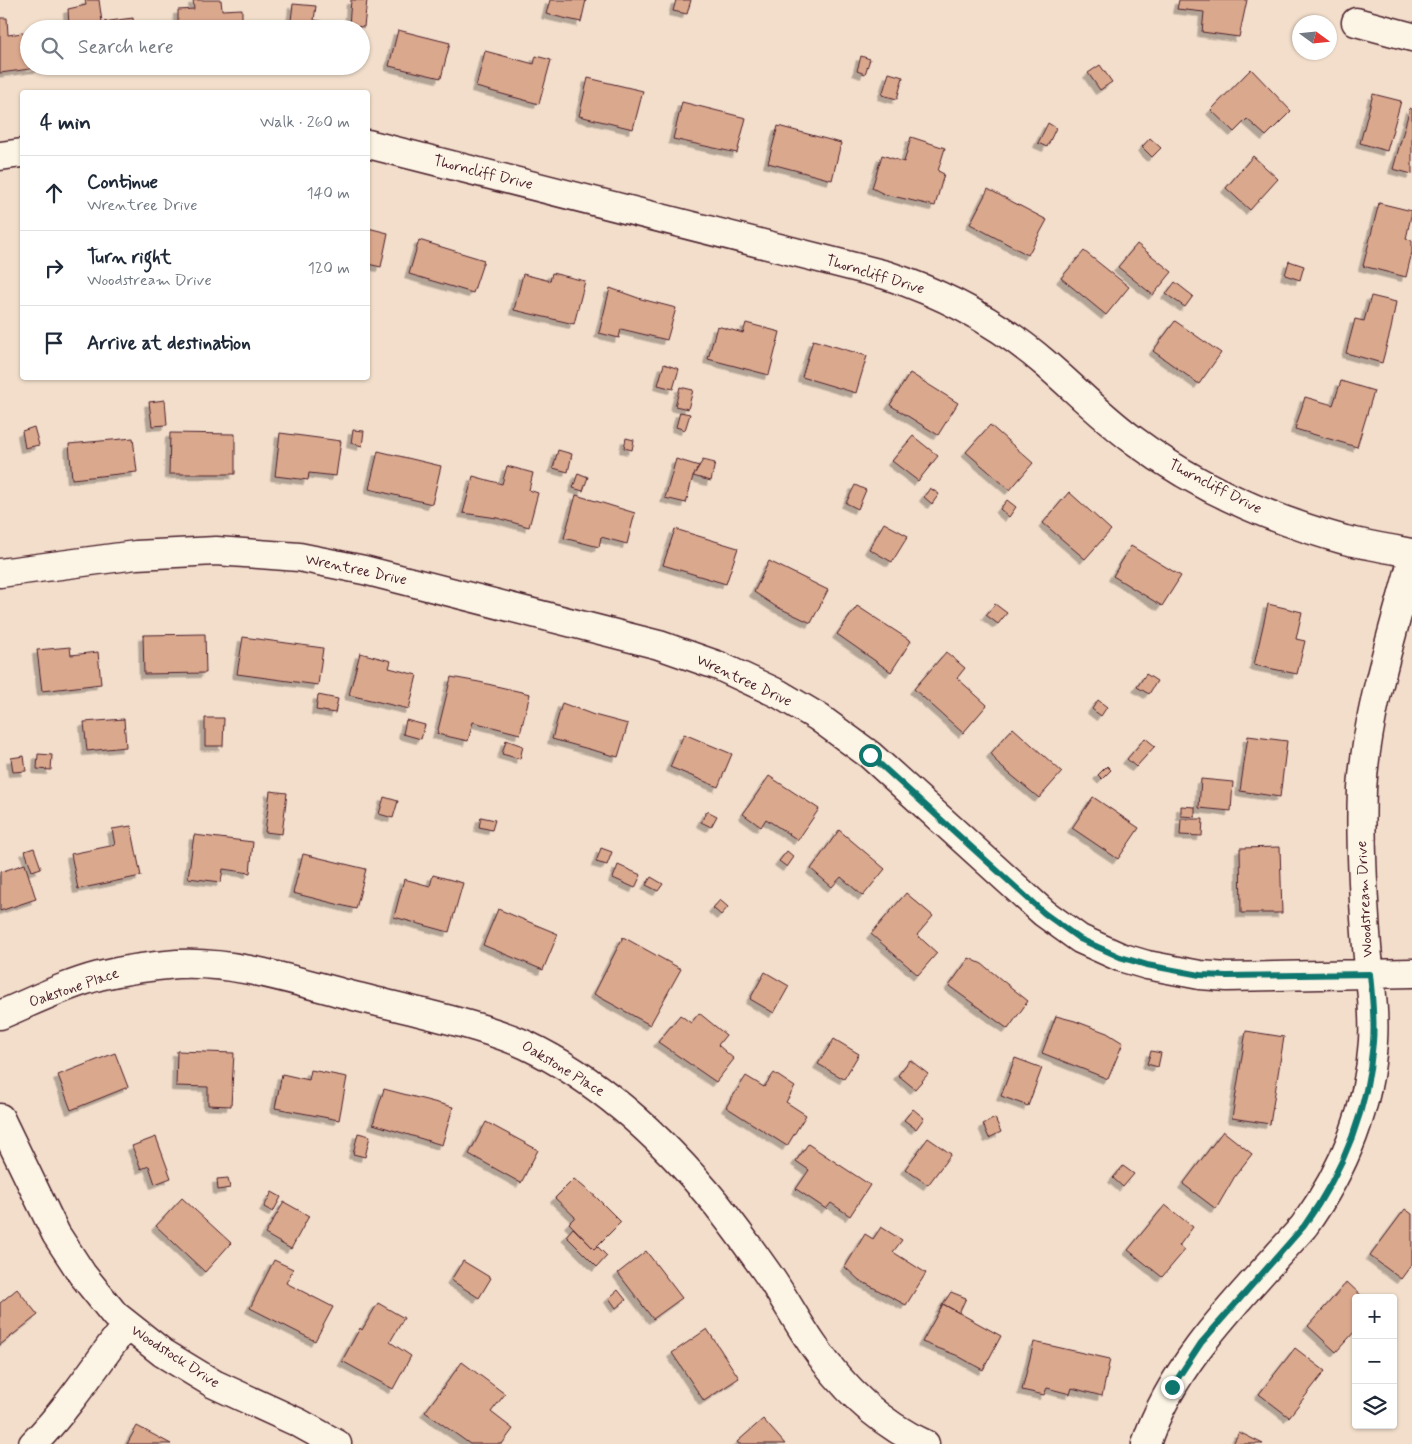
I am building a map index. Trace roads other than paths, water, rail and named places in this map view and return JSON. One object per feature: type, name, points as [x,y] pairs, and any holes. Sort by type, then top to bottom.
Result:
[{"type":"street","points":[[1356,22],[1412,37]]},
{"type":"street","name":"Thorncliff Drive","points":[[370,145],[886,275],[910,283],[948,300],[999,328],[1046,364],[1131,438],[1174,467],[1222,494],[1283,520],[1346,540],[1412,553]]},
{"type":"street","points":[[0,156],[20,153]]},
{"type":"street","name":"Wrentree Drive","points":[[0,573],[136,555],[216,551],[299,558],[364,570],[659,646],[719,666],[779,694],[818,717],[870,755],[1044,913],[1080,939],[1120,957],[1147,965],[1200,975],[1412,973]]},
{"type":"street","name":"Woodstream Drive","points":[[1146,1444],[1172,1387],[1201,1343],[1304,1226],[1343,1162],[1354,1136],[1365,1096],[1373,1043],[1373,1016],[1361,860],[1362,788],[1366,752],[1379,682],[1412,561]]},
{"type":"street","name":"Oakstone Place","points":[[0,1015],[68,987],[98,977],[124,971],[178,964],[205,965],[267,974],[478,1027],[526,1045],[580,1076],[615,1102],[666,1148],[724,1214],[768,1274],[813,1346],[844,1386],[882,1420],[905,1435],[925,1444]]},
{"type":"street","name":"Woodstock Drive","points":[[0,1118],[56,1234],[82,1274],[115,1316],[163,1353],[214,1384],[299,1423],[337,1444]]},
{"type":"street","points":[[33,1444],[85,1381],[126,1325]]}]
